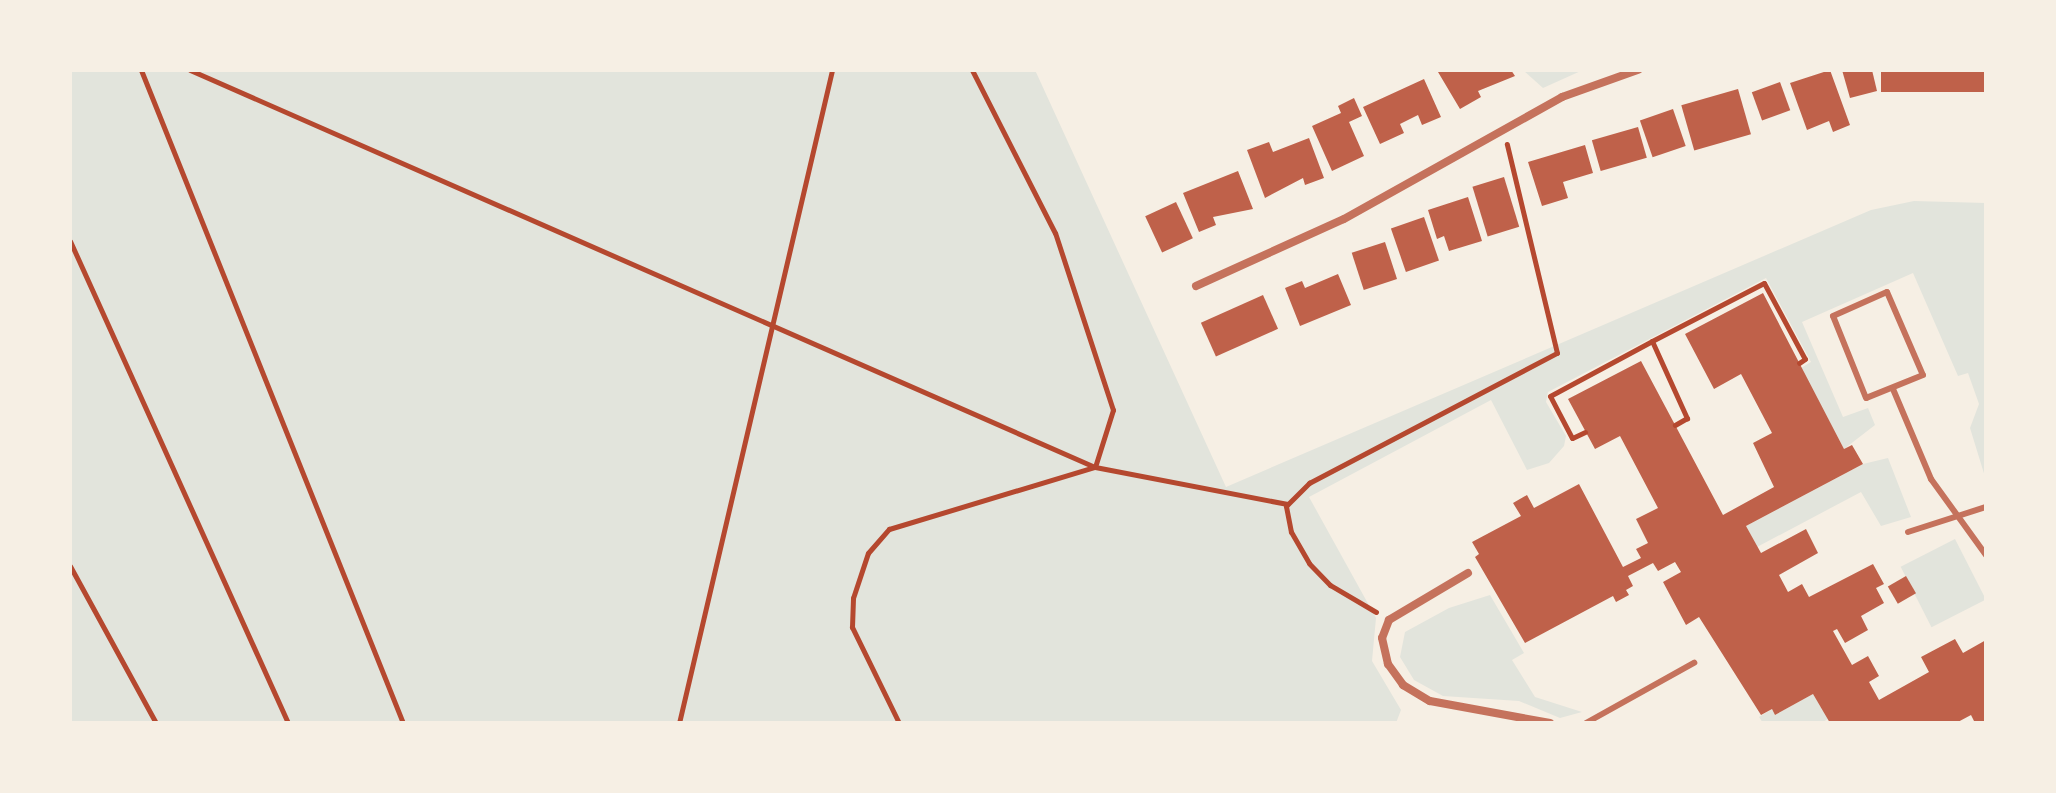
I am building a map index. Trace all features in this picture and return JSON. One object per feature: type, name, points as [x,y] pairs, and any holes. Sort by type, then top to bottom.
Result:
[{"type":"street","points":[[1196,286],[1344,219],[1503,127],[1562,97],[1638,70]]},
{"type":"street","points":[[1468,573],[1389,620],[1382,638],[1388,664],[1417,696],[1550,723]]},
{"type":"lane","points":[[1887,292],[1923,375],[1893,389],[1866,398],[1833,316],[1887,292]]},
{"type":"lane","points":[[1893,389],[1931,479],[1986,555]]},
{"type":"lane","points":[[1908,532],[1986,507]]},
{"type":"lane","points":[[1586,723],[1694,663]]},
{"type":"path","points":[[141,70],[403,723]]},
{"type":"path","points":[[190,70],[1095,467],[1287,504]]},
{"type":"path","points":[[679,723],[832,70]]},
{"type":"path","points":[[972,70],[1055,233],[1113,410],[1095,467]]},
{"type":"path","points":[[1287,504],[1309,483],[1557,353],[1503,127]]},
{"type":"path","points":[[70,241],[288,723]]},
{"type":"path","points":[[1585,432],[1572,438],[1550,396],[1764,283],[1805,359],[1799,363]]},
{"type":"path","points":[[1652,341],[1687,418],[1675,425]]},
{"type":"path","points":[[899,723],[852,627],[857,578],[877,541],[889,529],[1095,467]]},
{"type":"path","points":[[1287,504],[1291,532],[1309,563],[1330,585],[1389,620]]},
{"type":"path","points":[[70,566],[156,723]]},
{"type":"shaded area","points":[[70,70],[1035,70],[1226,487],[1871,210],[1914,201],[1986,203],[1986,480],[1970,428],[1979,404],[1968,373],[1958,376],[1913,273],[1802,322],[1843,417],[1868,408],[1875,425],[1844,449],[1801,368],[1811,362],[1766,278],[1548,392],[1546,402],[1566,436],[1564,446],[1549,463],[1527,470],[1491,400],[1309,497],[1376,618],[1372,661],[1401,710],[1396,723],[70,723]]},
{"type":"shaded area","points":[[1523,70],[1583,70],[1543,88]]},
{"type":"shaded area","points":[[1888,458],[1911,517],[1881,526],[1861,492],[1757,547],[1746,526],[1863,464]]},
{"type":"shaded area","points":[[1955,539],[1986,600],[1932,627],[1901,567]]},
{"type":"shaded area","points":[[1490,595],[1524,653],[1512,660],[1535,697],[1582,712],[1560,718],[1519,701],[1443,696],[1414,680],[1400,657],[1405,632],[1449,608]]},
{"type":"shaded area","points":[[1813,694],[1828,719],[1821,723],[1763,723],[1759,717],[1772,709],[1775,715]]},
{"type":"building","points":[[1511,70],[1515,76],[1478,91],[1481,97],[1460,109],[1438,72]]},
{"type":"building","points":[[1830,70],[1850,125],[1833,132],[1829,121],[1807,130],[1790,83]]},
{"type":"building","points":[[1842,70],[1872,70],[1877,91],[1850,98]]},
{"type":"building","points":[[1881,70],[1986,70],[1986,92],[1881,92]]},
{"type":"building","points":[[1424,79],[1441,117],[1422,125],[1418,115],[1400,124],[1404,133],[1380,144],[1363,107]]},
{"type":"building","points":[[1780,82],[1790,110],[1762,120],[1752,92]]},
{"type":"building","points":[[1738,89],[1751,134],[1694,150],[1681,105]]},
{"type":"building","points":[[1354,98],[1362,116],[1349,122],[1364,156],[1332,171],[1312,126],[1341,113],[1338,106]]},
{"type":"building","points":[[1673,109],[1686,146],[1653,157],[1640,120]]},
{"type":"building","points":[[1638,127],[1647,158],[1601,171],[1592,140]]},
{"type":"building","points":[[1309,138],[1324,178],[1305,185],[1303,178],[1265,198],[1247,150],[1269,142],[1273,152]]},
{"type":"building","points":[[1585,145],[1593,173],[1563,182],[1568,198],[1542,206],[1528,162]]},
{"type":"building","points":[[1238,171],[1253,209],[1213,217],[1216,225],[1199,232],[1183,193]]},
{"type":"building","points":[[1504,177],[1519,227],[1488,236],[1472,187]]},
{"type":"building","points":[[1468,197],[1482,241],[1449,251],[1444,236],[1437,239],[1428,210]]},
{"type":"building","points":[[1176,202],[1193,238],[1162,253],[1145,216]]},
{"type":"building","points":[[1424,217],[1439,260],[1406,272],[1391,228]]},
{"type":"building","points":[[1385,242],[1397,279],[1364,290],[1352,253]]},
{"type":"building","points":[[1338,274],[1351,305],[1300,326],[1285,288],[1302,281],[1305,288]]},
{"type":"building","points":[[1763,293],[1844,449],[1852,445],[1863,464],[1746,526],[1761,553],[1806,529],[1818,553],[1779,575],[1788,592],[1802,584],[1809,597],[1873,564],[1884,584],[1876,588],[1884,603],[1861,616],[1868,630],[1845,643],[1837,629],[1833,631],[1852,665],[1868,656],[1879,676],[1869,682],[1879,700],[1929,672],[1921,657],[1955,639],[1963,653],[1986,640],[1986,723],[1975,723],[1971,715],[1956,723],[1830,723],[1813,694],[1775,715],[1772,709],[1761,715],[1699,617],[1686,625],[1663,582],[1681,572],[1675,562],[1658,571],[1653,563],[1628,576],[1633,586],[1626,590],[1629,595],[1616,602],[1613,596],[1525,643],[1475,557],[1479,554],[1472,542],[1521,516],[1513,503],[1527,495],[1534,508],[1579,484],[1623,567],[1641,558],[1636,549],[1648,543],[1636,519],[1658,508],[1620,436],[1595,449],[1568,399],[1641,361],[1723,515],[1774,487],[1753,443],[1772,433],[1741,374],[1714,389],[1685,334]]},
{"type":"building","points":[[1263,295],[1278,329],[1216,356],[1201,323]]},
{"type":"building","points":[[1906,576],[1916,593],[1898,604],[1888,586]]}]
